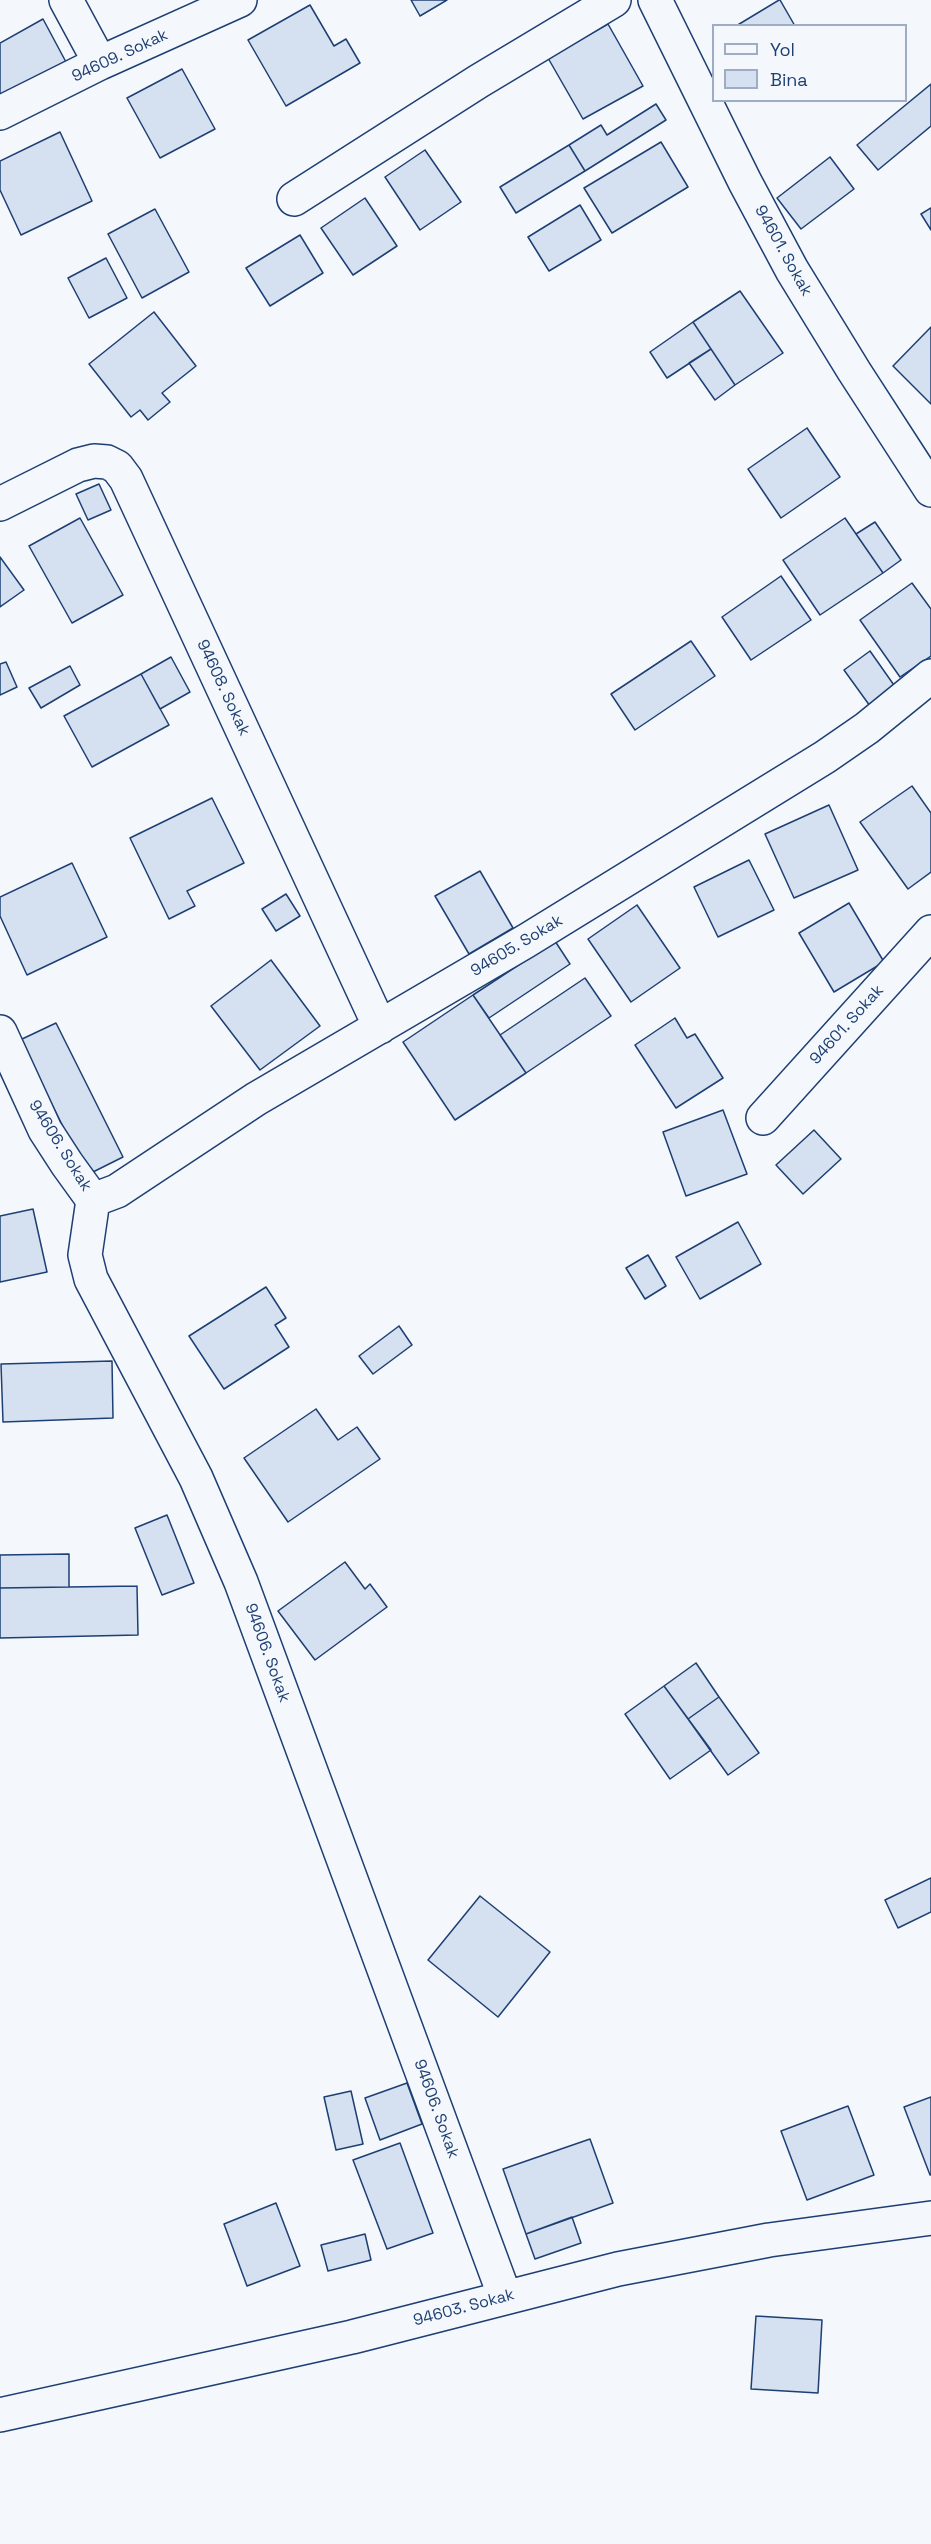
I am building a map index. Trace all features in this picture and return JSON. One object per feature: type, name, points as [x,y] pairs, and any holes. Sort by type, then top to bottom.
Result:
[{"type":"street","points":[[66,0],[100,63]]},
{"type":"street","name":"94609. Sokak","points":[[0,113],[100,63],[240,0]]},
{"type":"street","points":[[294,199],[470,87],[614,0]]},
{"type":"street","name":"94601. Sokak","points":[[655,0],[745,182],[792,270],[931,490]]},
{"type":"street","name":"94608. Sokak","points":[[0,504],[78,465],[94,461],[107,462],[117,467],[126,479],[380,1027]]},
{"type":"street","name":"94605. Sokak","points":[[93,1200],[117,1191],[219,1122],[526,941],[825,757],[867,728],[931,676]]},
{"type":"street","name":"94601. Sokak","points":[[762,1118],[931,932]]},
{"type":"street","name":"94606. Sokak","points":[[0,1032],[45,1130],[93,1200],[85,1255],[91,1279],[196,1478],[241,1582],[505,2297]]},
{"type":"street","name":"94603. Sokak","points":[[0,2415],[352,2337],[618,2269],[769,2240],[931,2218]]},
{"type":"building","points":[[411,0],[447,0],[420,16]]},
{"type":"building","points":[[779,0],[794,24],[739,24]]},
{"type":"building","points":[[310,5],[334,46],[346,39],[360,63],[286,106],[248,40]]},
{"type":"building","points":[[43,19],[66,62],[0,97],[0,43]]},
{"type":"building","points":[[608,24],[643,86],[583,119],[548,58]]},
{"type":"building","points":[[182,69],[215,129],[160,158],[127,98]]},
{"type":"building","points":[[931,84],[931,126],[878,170],[857,145]]},
{"type":"building","points":[[656,104],[666,120],[585,171],[569,145],[601,125],[607,135]]},
{"type":"building","points":[[60,132],[92,201],[21,235],[0,190],[0,161]]},
{"type":"building","points":[[661,142],[688,187],[612,233],[584,188]]},
{"type":"building","points":[[569,145],[585,171],[516,213],[500,187]]},
{"type":"building","points":[[425,150],[461,202],[420,230],[385,177]]},
{"type":"building","points":[[830,157],[854,189],[801,229],[777,198]]},
{"type":"building","points":[[365,198],[397,246],[353,275],[321,228]]},
{"type":"building","points":[[580,205],[601,240],[549,271],[528,237]]},
{"type":"building","points":[[931,208],[931,230],[921,214]]},
{"type":"building","points":[[155,209],[189,272],[142,298],[108,234]]},
{"type":"building","points":[[300,235],[323,273],[270,306],[246,268]]},
{"type":"building","points":[[106,258],[127,298],[89,318],[68,278]]},
{"type":"building","points":[[740,291],[783,353],[735,385],[693,322]]},
{"type":"building","points":[[154,312],[196,366],[162,393],[170,402],[148,420],[140,410],[131,417],[89,364]]},
{"type":"building","points":[[693,322],[711,349],[667,378],[650,352]]},
{"type":"building","points":[[931,327],[931,404],[893,366]]},
{"type":"building","points":[[711,349],[735,385],[715,400],[689,363]]},
{"type":"building","points":[[807,428],[840,477],[781,518],[748,469]]},
{"type":"building","points":[[99,484],[111,510],[88,520],[76,494]]},
{"type":"building","points":[[80,518],[123,595],[72,623],[29,546]]},
{"type":"building","points":[[845,518],[883,573],[820,615],[783,560]]},
{"type":"building","points":[[875,522],[901,560],[883,573],[856,534]]},
{"type":"building","points":[[0,557],[24,590],[0,607]]},
{"type":"building","points":[[781,576],[811,620],[751,660],[722,617]]},
{"type":"building","points":[[912,583],[931,609],[931,656],[900,677],[860,620]]},
{"type":"building","points":[[691,641],[715,676],[635,730],[611,694]]},
{"type":"building","points":[[870,651],[896,688],[870,706],[844,670]]},
{"type":"building","points":[[171,657],[190,692],[160,709],[141,674]]},
{"type":"building","points":[[6,662],[17,687],[0,695],[0,664]]},
{"type":"building","points":[[70,666],[80,685],[41,708],[29,688]]},
{"type":"building","points":[[141,674],[169,725],[92,767],[64,716]]},
{"type":"building","points":[[912,786],[931,813],[931,872],[908,889],[860,822]]},
{"type":"building","points":[[212,798],[244,863],[187,891],[195,906],[169,919],[130,838]]},
{"type":"building","points":[[829,805],[858,870],[794,898],[765,834]]},
{"type":"building","points":[[749,860],[774,910],[718,937],[694,887]]},
{"type":"building","points":[[72,863],[107,937],[27,975],[0,916],[0,897]]},
{"type":"building","points":[[480,871],[513,928],[469,954],[435,896]]},
{"type":"building","points":[[286,894],[300,916],[276,931],[262,909]]},
{"type":"building","points":[[849,903],[884,962],[834,992],[799,933]]},
{"type":"building","points":[[637,905],[680,968],[631,1002],[588,939]]},
{"type":"building","points":[[555,941],[570,964],[489,1018],[473,995]]},
{"type":"building","points":[[271,960],[320,1026],[260,1070],[211,1006]]},
{"type":"building","points":[[585,978],[611,1016],[526,1073],[500,1035]]},
{"type":"building","points":[[473,995],[526,1073],[455,1120],[403,1042]]},
{"type":"building","points":[[675,1018],[687,1038],[695,1034],[723,1078],[676,1108],[635,1045]]},
{"type":"building","points":[[56,1023],[123,1157],[87,1175],[20,1040]]},
{"type":"building","points":[[723,1110],[747,1174],[686,1196],[663,1132]]},
{"type":"building","points":[[814,1130],[841,1159],[803,1194],[776,1165]]},
{"type":"building","points":[[33,1209],[47,1272],[0,1282],[0,1216]]},
{"type":"building","points":[[738,1222],[761,1264],[700,1299],[676,1257]]},
{"type":"building","points":[[648,1255],[666,1286],[645,1299],[626,1268]]},
{"type":"building","points":[[266,1287],[286,1318],[275,1325],[289,1347],[224,1389],[189,1336]]},
{"type":"building","points":[[399,1326],[412,1345],[373,1374],[359,1356]]},
{"type":"building","points":[[112,1361],[113,1418],[3,1422],[1,1364]]},
{"type":"building","points":[[316,1409],[338,1440],[357,1427],[380,1459],[288,1522],[244,1458]]},
{"type":"building","points":[[167,1515],[194,1583],[162,1595],[135,1528]]},
{"type":"building","points":[[69,1554],[69,1587],[0,1588],[0,1555]]},
{"type":"building","points":[[345,1562],[365,1589],[370,1584],[387,1607],[315,1660],[278,1611]]},
{"type":"building","points":[[137,1586],[138,1635],[0,1638],[0,1588]]},
{"type":"building","points":[[696,1663],[719,1697],[688,1719],[664,1686]]},
{"type":"building","points":[[664,1686],[711,1750],[670,1779],[625,1714]]},
{"type":"building","points":[[719,1697],[759,1753],[728,1775],[688,1719]]},
{"type":"building","points":[[931,1878],[931,1912],[898,1928],[885,1900]]},
{"type":"building","points":[[480,1896],[550,1952],[498,2017],[428,1960]]},
{"type":"building","points":[[407,2083],[422,2124],[380,2140],[365,2098]]},
{"type":"building","points":[[351,2091],[363,2144],[336,2150],[324,2097]]},
{"type":"building","points":[[931,2097],[931,2175],[930,2175],[904,2107]]},
{"type":"building","points":[[848,2106],[874,2175],[807,2200],[781,2131]]},
{"type":"building","points":[[590,2139],[613,2203],[526,2234],[503,2169]]},
{"type":"building","points":[[400,2143],[433,2233],[387,2249],[353,2160]]},
{"type":"building","points":[[276,2203],[300,2266],[247,2286],[224,2224]]},
{"type":"building","points":[[572,2217],[581,2243],[535,2259],[526,2234]]},
{"type":"building","points":[[365,2234],[371,2260],[328,2271],[321,2245]]},
{"type":"building","points":[[756,2316],[822,2320],[818,2393],[751,2389]]}]
